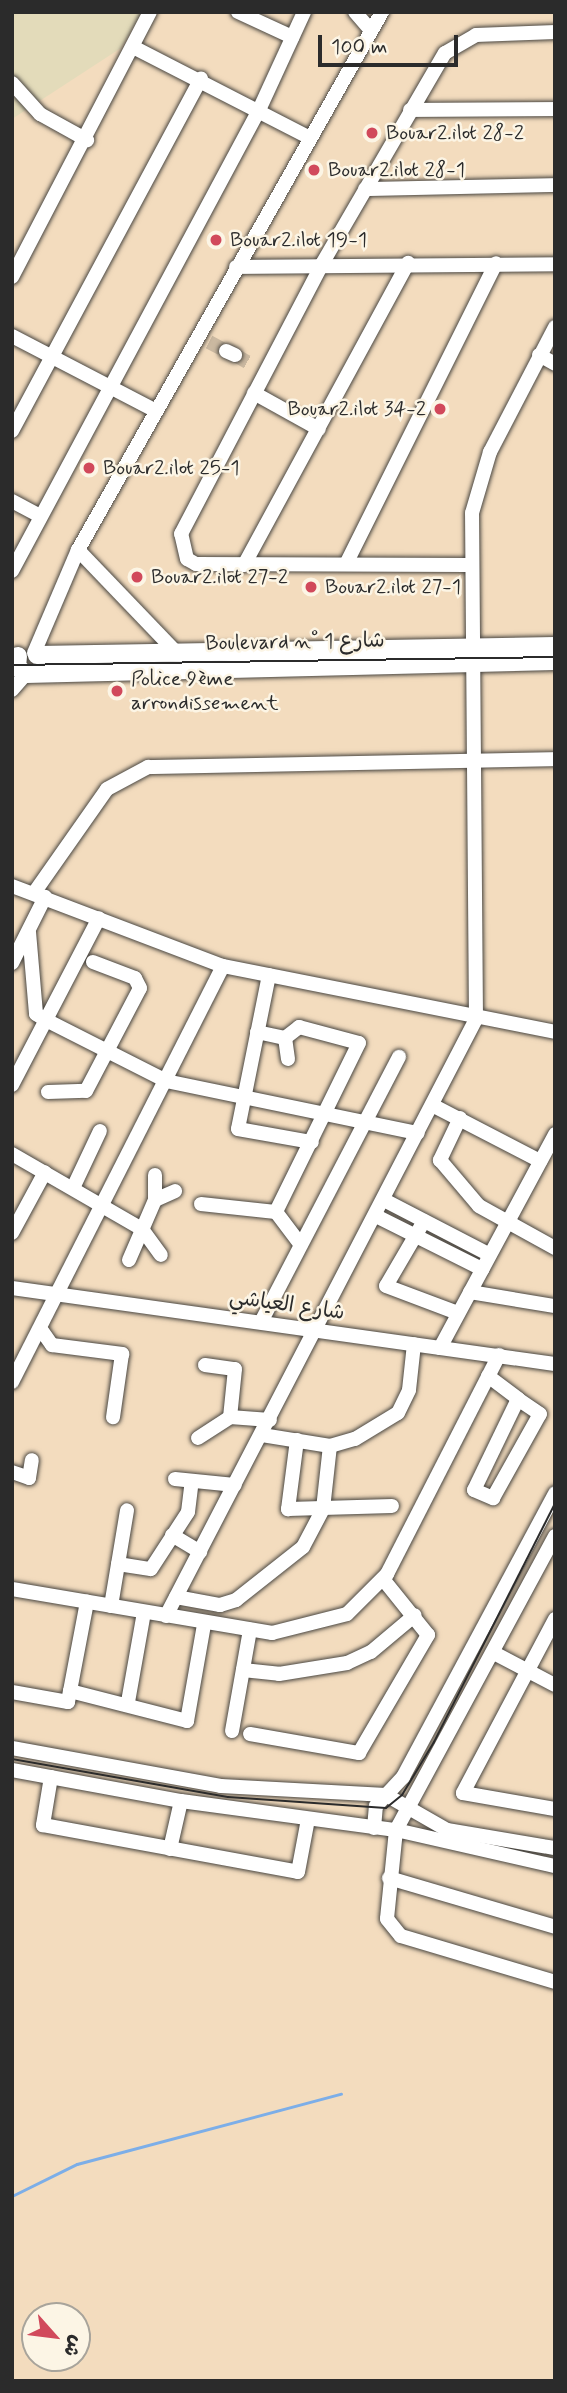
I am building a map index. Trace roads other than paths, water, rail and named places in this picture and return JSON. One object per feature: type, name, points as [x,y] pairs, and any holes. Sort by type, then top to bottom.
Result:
[{"type":"main road","name":"Boulevard n° شارع 1","points":[[24,663],[472,654],[555,646]]},
{"type":"main road","name":"Boulevard n° شارع 1","points":[[24,663],[173,649],[472,654],[555,661]]},
{"type":"street","points":[[12,277],[135,48],[150,12]]},
{"type":"street","points":[[238,12],[292,37]]},
{"type":"street","points":[[12,571],[40,516],[114,387],[259,110],[304,12]]},
{"type":"street","points":[[355,12],[370,29]]},
{"type":"street","points":[[12,690],[78,550],[156,411],[203,338],[236,267],[308,137],[382,12]]},
{"type":"street","points":[[468,565],[196,565],[187,559],[181,534],[254,393],[258,368],[322,264],[410,110],[459,41],[555,32]]},
{"type":"street","points":[[135,48],[201,79],[308,137]]},
{"type":"street","points":[[12,431],[54,358],[201,79]]},
{"type":"street","points":[[12,83],[40,114],[86,140]]},
{"type":"street","points":[[410,110],[555,109]]},
{"type":"street","points":[[365,188],[555,185]]},
{"type":"street","points":[[236,267],[408,263],[555,264]]},
{"type":"street","points":[[244,565],[408,263]]},
{"type":"street","points":[[346,564],[496,263]]},
{"type":"street","points":[[166,1616],[317,1331],[476,1019],[474,762],[468,565],[479,482],[555,327]]},
{"type":"street","points":[[12,336],[156,411]]},
{"type":"street","points":[[539,355],[555,363]]},
{"type":"street","points":[[254,393],[319,429]]},
{"type":"street","points":[[12,501],[40,516]]},
{"type":"street","points":[[78,550],[173,649]]},
{"type":"street","points":[[13,959],[29,932],[40,895],[107,789],[148,767],[555,759]]},
{"type":"street","points":[[12,886],[223,965],[476,1019],[555,1032]]},
{"type":"street","points":[[12,1084],[99,918]]},
{"type":"street","points":[[29,932],[36,1014],[46,1020],[166,1081],[243,1098],[368,1118],[418,1133]]},
{"type":"street","points":[[48,1092],[86,1091],[140,982],[93,962]]},
{"type":"street","points":[[12,1382],[223,965]]},
{"type":"street","points":[[269,975],[238,1129],[312,1142]]},
{"type":"street","points":[[276,1212],[359,1043],[299,1027],[285,1038]]},
{"type":"street","points":[[257,1032],[285,1038]]},
{"type":"street","points":[[285,1038],[288,1059]]},
{"type":"street","points":[[261,1322],[399,1057]]},
{"type":"street","points":[[432,1105],[540,1161]]},
{"type":"street","points":[[460,1118],[440,1160],[479,1206],[555,1248]]},
{"type":"street","points":[[73,1188],[100,1131]]},
{"type":"street","points":[[440,1348],[555,1134]]},
{"type":"street","points":[[12,1154],[103,1204],[142,1229],[161,1255]]},
{"type":"street","points":[[12,1234],[45,1172]]},
{"type":"street","points":[[129,1260],[155,1199],[155,1175]]},
{"type":"street","points":[[155,1199],[175,1191]]},
{"type":"street","points":[[384,1200],[489,1255]]},
{"type":"street","points":[[201,1204],[276,1212],[301,1245]]},
{"type":"street","points":[[376,1216],[482,1269]]},
{"type":"street","points":[[424,1221],[386,1286],[458,1313]]},
{"type":"street","name":"شارع العياشي","points":[[12,1288],[555,1364]]},
{"type":"street","points":[[470,1292],[555,1306]]},
{"type":"street","points":[[40,1328],[52,1345],[122,1354],[113,1417]]},
{"type":"street","points":[[262,1435],[330,1446],[355,1439],[398,1413],[410,1390],[414,1344]]},
{"type":"street","points":[[12,1589],[204,1625],[250,1630],[284,1633],[333,1620],[383,1579],[499,1355]]},
{"type":"street","points":[[205,1365],[235,1369],[230,1417]]},
{"type":"street","points":[[488,1376],[540,1414],[493,1498],[474,1490],[518,1399]]},
{"type":"street","points":[[198,1438],[230,1417],[270,1420]]},
{"type":"street","points":[[297,1440],[288,1510],[393,1506]]},
{"type":"street","points":[[176,1597],[220,1605],[260,1587],[303,1547],[323,1509],[330,1446]]},
{"type":"street","points":[[12,1472],[29,1478],[32,1460]]},
{"type":"street","points":[[175,1479],[236,1485]]},
{"type":"street","points":[[118,1564],[150,1569],[188,1512],[192,1481]]},
{"type":"street","points":[[374,1828],[376,1806],[403,1777],[555,1493]]},
{"type":"street","points":[[111,1606],[127,1510]]},
{"type":"street","points":[[172,1535],[200,1552]]},
{"type":"street","points":[[555,1536],[396,1830],[389,1878],[387,1919],[396,1934],[555,1982]]},
{"type":"street","points":[[250,1734],[359,1753],[428,1635],[415,1615],[383,1579]]},
{"type":"street","points":[[12,1692],[68,1702],[87,1602]]},
{"type":"street","points":[[144,1612],[126,1709],[187,1721],[204,1625]]},
{"type":"street","points":[[243,1670],[279,1674],[347,1663],[371,1652],[415,1615]]},
{"type":"street","points":[[555,1619],[551,1637],[528,1672],[463,1793],[555,1809]]},
{"type":"street","points":[[232,1731],[250,1630]]},
{"type":"street","points":[[494,1653],[555,1685]]},
{"type":"street","points":[[70,1691],[128,1702]]},
{"type":"street","points":[[12,1748],[221,1786],[386,1795],[410,1805],[455,1833],[555,1848]]},
{"type":"street","points":[[12,1771],[181,1801],[396,1830],[555,1866]]},
{"type":"street","points":[[51,1777],[43,1825],[298,1872],[308,1819]]},
{"type":"street","points":[[170,1849],[181,1801]]},
{"type":"street","points":[[389,1878],[555,1927]]},
{"type":"waterway","points":[[12,2196],[77,2164],[341,2094]]},
{"type":"tunnel","points":[[209,342],[226,351]]},
{"type":"tunnel","points":[[235,355],[252,365]]},
{"type":"tram line","points":[[12,665],[555,657]]},
{"type":"tram line","points":[[12,1759],[228,1797],[386,1808],[402,1795],[434,1742],[555,1504]]},
{"type":"place","name":"Bouar2.ilot 28-2","points":[[372,133]]},
{"type":"place","name":"Bouar2.ilot 28-1","points":[[314,170]]},
{"type":"place","name":"Bouar2.ilot 19-1","points":[[216,240]]},
{"type":"place","name":"Bouar2.ilot 34-2","points":[[440,409]]},
{"type":"place","name":"Bouar2.ilot 25-1","points":[[89,468]]},
{"type":"place","name":"Bouar2.ilot 27-2","points":[[137,577]]},
{"type":"place","name":"Bouar2.ilot 27-1","points":[[311,587]]},
{"type":"place","name":"Police 9ème arrondissement","points":[[117,691]]}]
